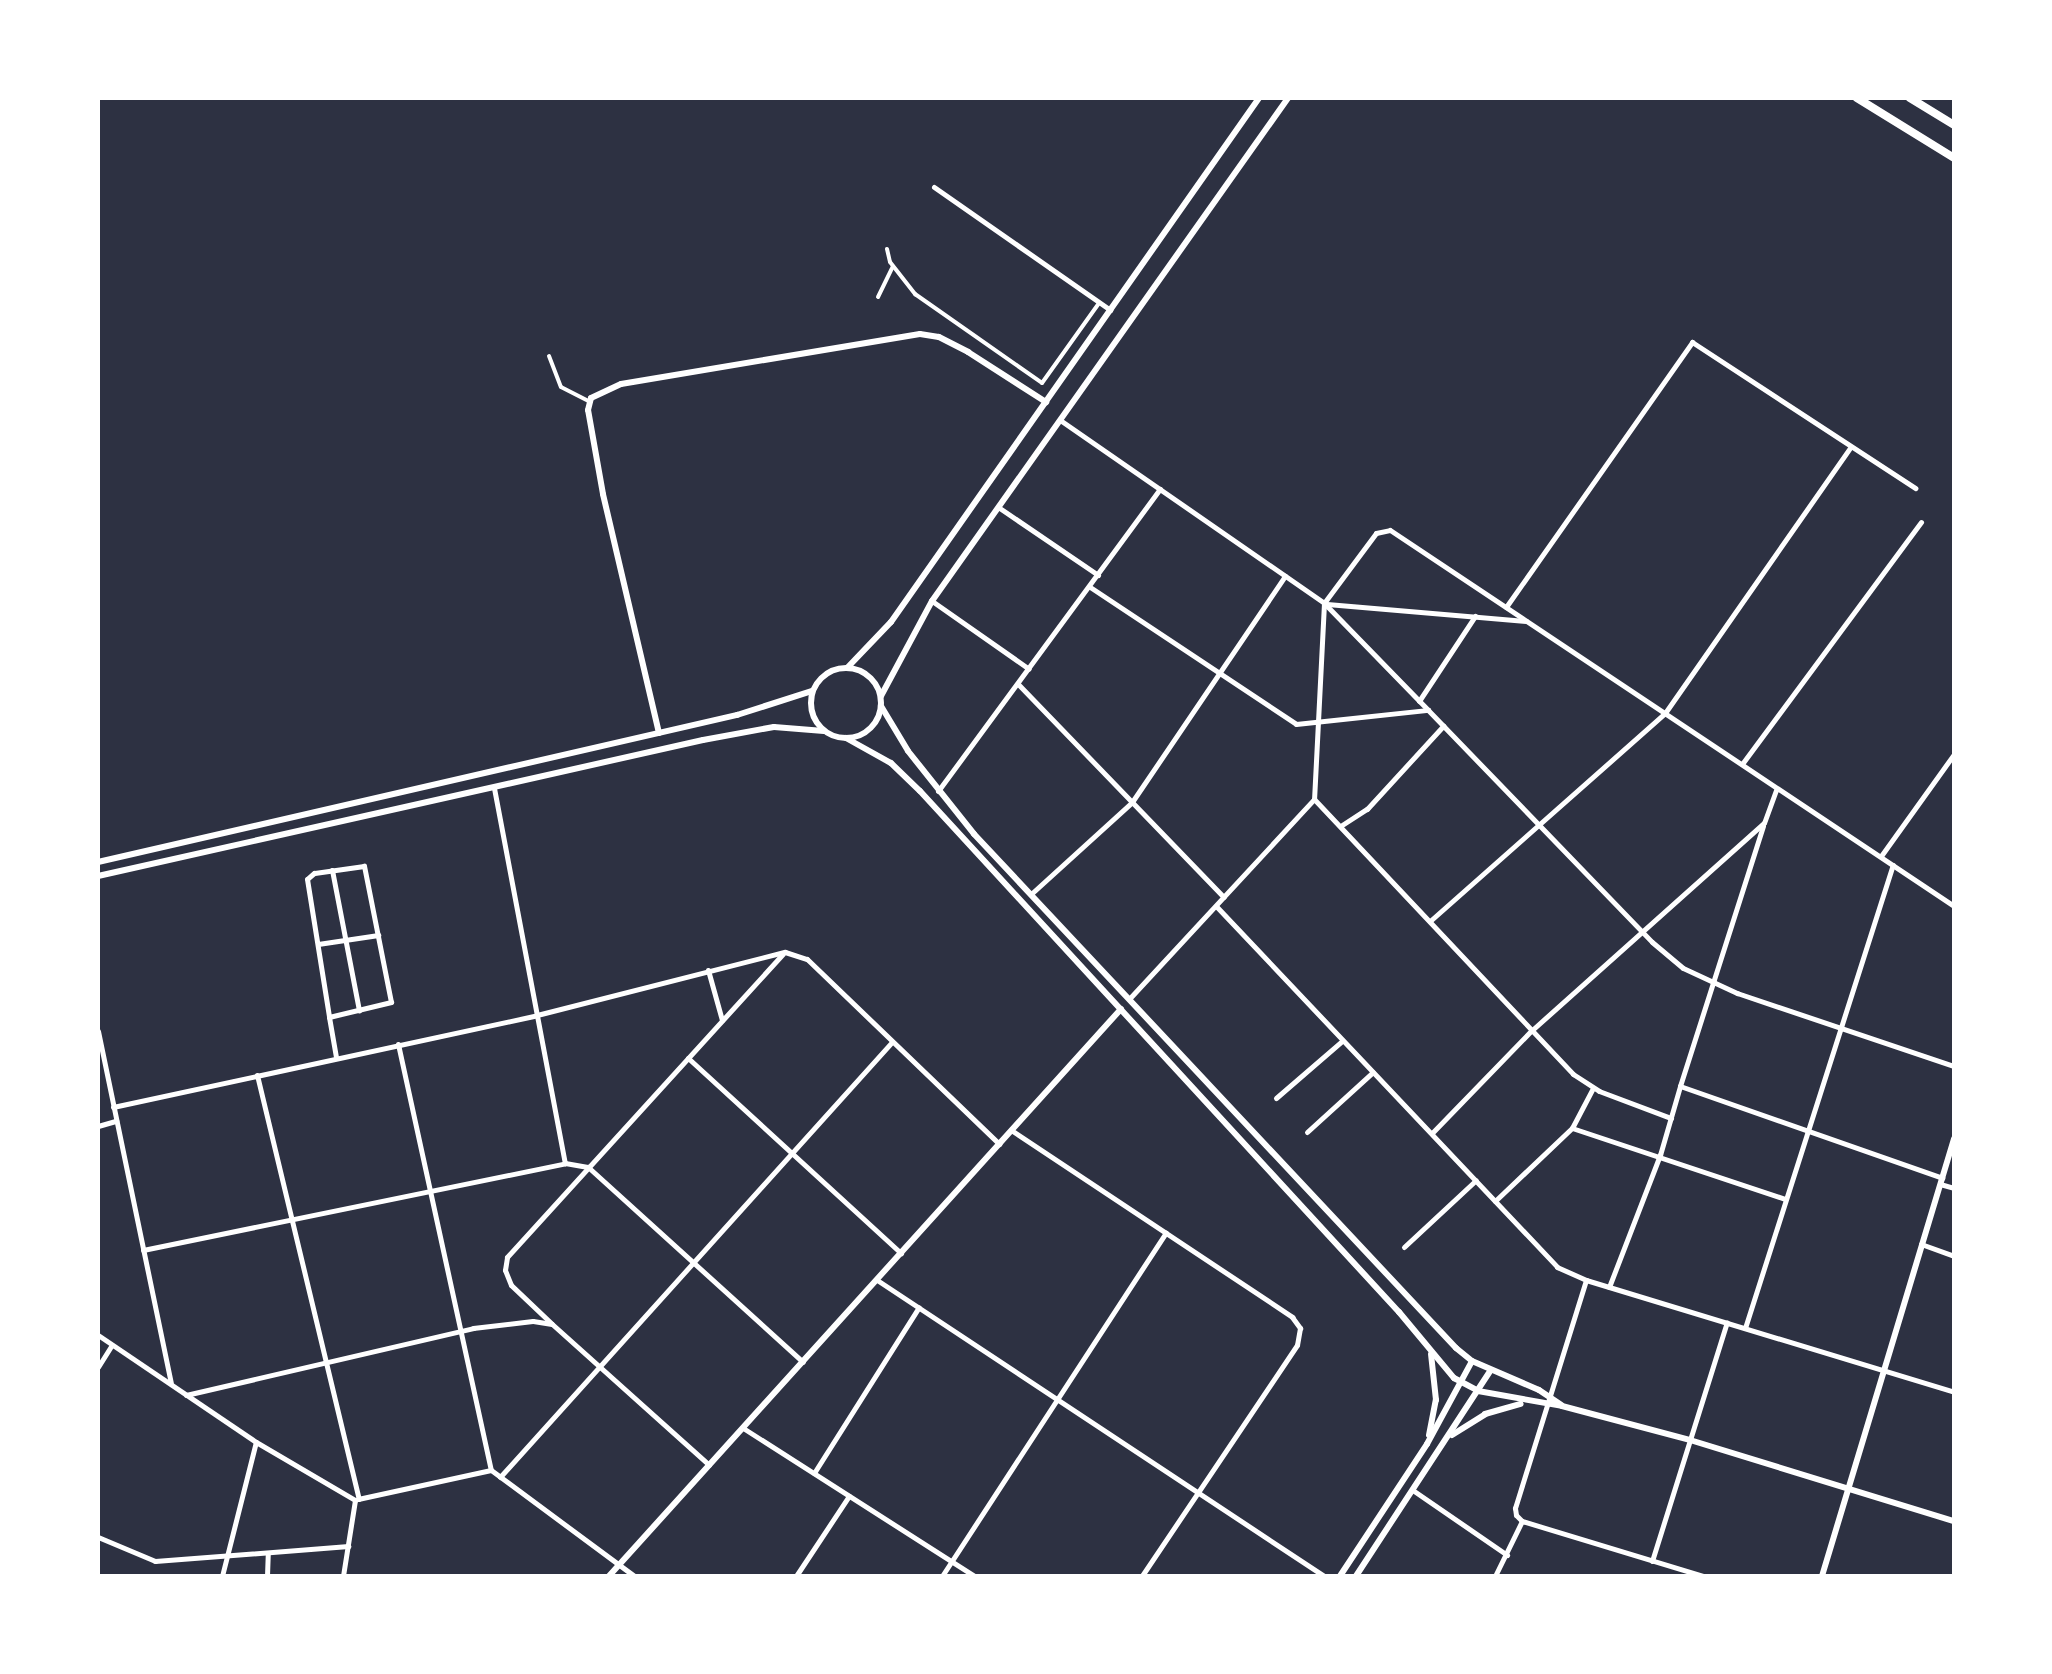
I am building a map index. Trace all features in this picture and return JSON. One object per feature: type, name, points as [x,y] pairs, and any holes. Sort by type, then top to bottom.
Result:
[{"type":"highway","points":[[1857,98],[1954,158]]},
{"type":"highway","points":[[1910,98],[1954,124]]},
{"type":"main road","points":[[824,731],[812,713],[812,692],[825,674],[848,668],[892,622],[1259,98]]},
{"type":"main road","points":[[880,696],[932,601],[1288,98]]},
{"type":"main road","points":[[659,732],[603,494],[590,402],[603,390],[920,334],[940,337],[968,352],[1046,402]]},
{"type":"main road","points":[[846,738],[874,725],[881,706],[870,677],[848,668]]},
{"type":"main road","points":[[98,862],[659,732],[812,692]]},
{"type":"main road","points":[[881,706],[938,790],[1031,894],[1472,1361],[1549,1396],[1562,1406]]},
{"type":"main road","points":[[98,876],[774,727],[824,731],[846,738],[891,763],[920,790],[1461,1382],[1478,1390],[1562,1406],[1690,1440],[1954,1521]]},
{"type":"main road","points":[[609,1576],[1129,1000]]},
{"type":"main road","points":[[1822,1576],[1954,1139]]},
{"type":"main road","points":[[1427,1444],[1436,1400],[1431,1352]]},
{"type":"main road","points":[[1340,1576],[1427,1444],[1472,1361]]},
{"type":"main road","points":[[1356,1576],[1490,1371]]},
{"type":"main road","points":[[1450,1436],[1485,1414],[1527,1402]]},
{"type":"street","points":[[934,187],[1110,310]]},
{"type":"street","points":[[887,249],[892,266],[915,294],[1042,383],[1099,302]]},
{"type":"street","points":[[878,297],[892,266]]},
{"type":"street","points":[[1506,607],[1692,342],[1915,488]]},
{"type":"street","points":[[550,356],[562,387],[590,402]]},
{"type":"street","points":[[1060,420],[1324,603],[1640,930],[1676,962],[1712,982],[1954,1066]]},
{"type":"street","points":[[1429,921],[1665,713],[1850,448]]},
{"type":"street","points":[[938,790],[1160,489]]},
{"type":"street","points":[[998,507],[1098,576]]},
{"type":"street","points":[[1742,764],[1921,522]]},
{"type":"street","points":[[1129,1000],[1314,799],[1324,603],[1383,529],[1954,906]]},
{"type":"street","points":[[1031,894],[1132,802],[1285,576]]},
{"type":"street","points":[[1090,587],[1286,720],[1318,724],[1428,710]]},
{"type":"street","points":[[932,601],[1029,669]]},
{"type":"street","points":[[1324,603],[1527,621]]},
{"type":"street","points":[[1419,701],[1475,616]]},
{"type":"street","points":[[1018,684],[1224,897]]},
{"type":"street","points":[[1341,826],[1367,808],[1443,726]]},
{"type":"street","points":[[1881,856],[1954,754]]},
{"type":"street","points":[[494,787],[565,1163]]},
{"type":"street","points":[[1609,1287],[1660,1155],[1777,787]]},
{"type":"street","points":[[1314,799],[1532,1031],[1592,1088],[1671,1118]]},
{"type":"street","points":[[1432,1133],[1532,1031],[1640,930],[1764,823]]},
{"type":"street","points":[[1745,1328],[1894,865]]},
{"type":"street","points":[[329,1017],[391,1002],[364,866],[314,873],[307,879],[329,1017],[336,1057]]},
{"type":"street","points":[[332,870],[359,1010]]},
{"type":"street","points":[[1216,906],[1552,1263],[1586,1280],[1954,1392]]},
{"type":"street","points":[[318,944],[378,935]]},
{"type":"street","points":[[709,1466],[512,1284],[505,1262],[785,952]]},
{"type":"street","points":[[114,1107],[537,1015],[785,952],[806,959],[999,1144]]},
{"type":"street","points":[[708,970],[722,1020]]},
{"type":"street","points":[[98,1031],[171,1385]]},
{"type":"street","points":[[1276,1098],[1343,1040]]},
{"type":"street","points":[[500,1477],[892,1042]]},
{"type":"street","points":[[398,1044],[491,1470],[634,1576]]},
{"type":"street","points":[[688,1058],[901,1252]]},
{"type":"street","points":[[1307,1132],[1373,1072]]},
{"type":"street","points":[[257,1075],[357,1500],[343,1576]]},
{"type":"street","points":[[1680,1086],[1808,1130],[1954,1188]]},
{"type":"street","points":[[1495,1201],[1572,1128],[1592,1088]]},
{"type":"street","points":[[98,1126],[116,1122]]},
{"type":"street","points":[[1572,1128],[1786,1199]]},
{"type":"street","points":[[1011,1130],[1292,1317],[1300,1332],[1297,1346],[1142,1576]]},
{"type":"street","points":[[143,1250],[565,1163],[588,1168],[802,1362]]},
{"type":"street","points":[[1404,1246],[1476,1180]]},
{"type":"street","points":[[942,1576],[1166,1233]]},
{"type":"street","points":[[1921,1244],[1954,1256]]},
{"type":"street","points":[[876,1280],[1324,1576]]},
{"type":"street","points":[[1586,1280],[1516,1516],[1704,1576]]},
{"type":"street","points":[[814,1473],[919,1307]]},
{"type":"street","points":[[186,1395],[460,1330],[519,1321],[552,1324]]},
{"type":"street","points":[[1652,1561],[1726,1322]]},
{"type":"street","points":[[98,1334],[256,1442],[357,1500],[491,1470]]},
{"type":"street","points":[[98,1367],[112,1345]]},
{"type":"street","points":[[743,1428],[974,1576]]},
{"type":"street","points":[[222,1576],[256,1442]]},
{"type":"street","points":[[1414,1490],[1507,1555]]},
{"type":"street","points":[[796,1576],[849,1496]]},
{"type":"street","points":[[1495,1576],[1522,1521]]},
{"type":"street","points":[[98,1537],[155,1561],[348,1546]]},
{"type":"street","points":[[267,1576],[268,1553]]},
{"type":"street","points":[[1665,1576],[1668,1566]]}]
